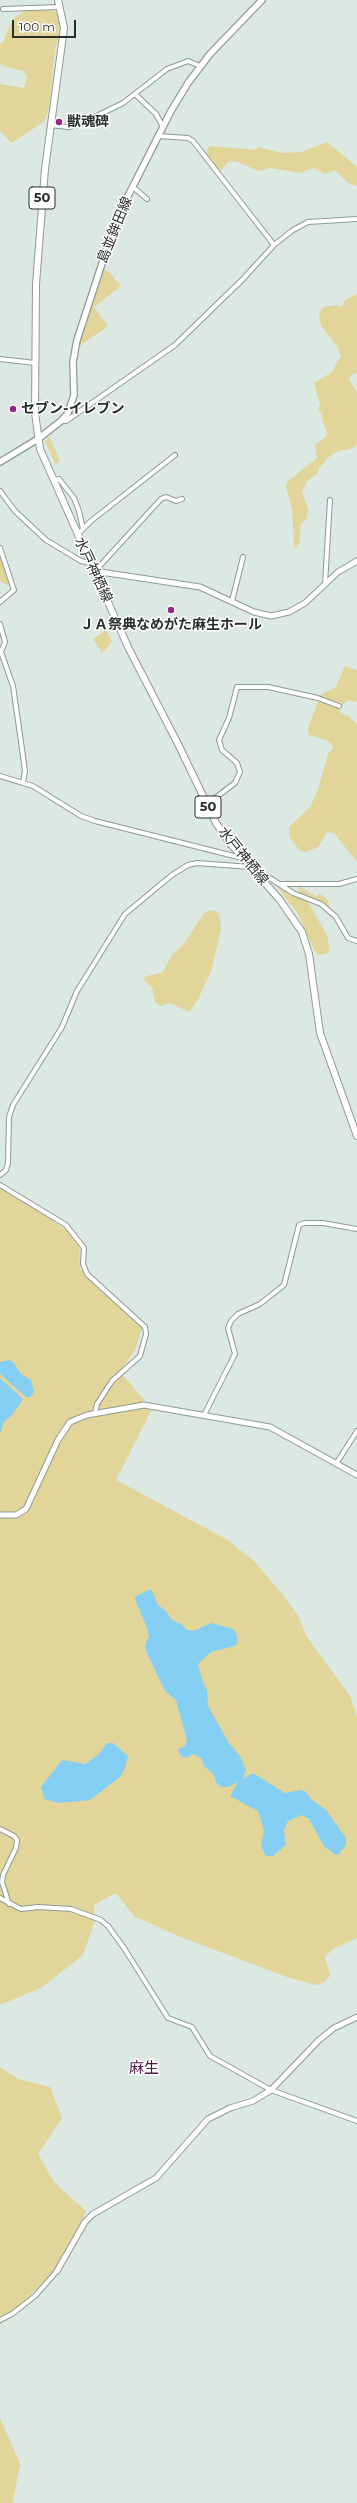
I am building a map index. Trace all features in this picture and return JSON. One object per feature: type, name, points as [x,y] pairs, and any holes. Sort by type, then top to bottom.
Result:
[{"type":"main road","name":"水戸神栖線","points":[[58,0],[64,28],[50,125],[38,245],[35,363],[38,439],[52,481],[95,571],[133,658],[179,746],[206,805],[219,828],[291,915],[304,938],[311,966],[320,1033],[357,1136]]},
{"type":"main road","name":"島並鉾田線","points":[[0,462],[38,439],[61,421],[72,402],[73,362],[83,318],[107,248],[133,187],[179,96],[200,66],[262,0]]},
{"type":"street","points":[[3,9],[60,7]]},
{"type":"street","points":[[50,125],[63,127],[78,125],[116,106],[167,70],[188,61],[200,66]]},
{"type":"street","points":[[135,94],[156,114],[163,127]]},
{"type":"street","points":[[158,136],[188,138],[193,142],[274,245]]},
{"type":"street","points":[[133,187],[147,199]]},
{"type":"street","points":[[61,421],[66,421],[175,345],[244,279],[274,245],[293,230],[308,222],[357,219]]},
{"type":"street","points":[[0,360],[35,363]]},
{"type":"street","points":[[77,535],[175,455]]},
{"type":"street","points":[[52,481],[59,479],[74,498],[83,529]]},
{"type":"street","points":[[0,491],[16,511],[46,540],[81,561],[90,563]]},
{"type":"street","points":[[95,571],[160,499],[166,497],[176,501],[182,499]]},
{"type":"street","points":[[325,584],[330,500]]},
{"type":"street","points":[[0,548],[14,590],[0,602]]},
{"type":"street","points":[[232,601],[243,557]]},
{"type":"street","points":[[95,571],[200,587],[260,614],[278,615],[305,603],[338,572],[357,561]]},
{"type":"street","points":[[0,624],[4,642],[1,652],[13,686],[25,771],[23,782]]},
{"type":"street","points":[[206,805],[235,783],[240,772],[237,763],[222,750],[219,740],[229,718],[237,687],[272,688],[318,698],[339,706]]},
{"type":"street","points":[[0,776],[23,782],[89,819],[243,858]]},
{"type":"street","points":[[0,1175],[6,1170],[8,1163],[9,1117],[13,1105],[58,1032],[77,991],[125,914],[176,871],[188,865],[197,863],[251,867]]},
{"type":"street","points":[[261,879],[268,877],[293,893],[321,904],[330,911],[348,938],[357,941]]},
{"type":"street","points":[[280,884],[305,882],[339,884],[357,879]]},
{"type":"street","points":[[0,1185],[30,1205],[55,1217],[74,1232],[84,1248],[83,1264],[87,1274],[146,1327],[146,1334],[140,1356],[112,1381],[97,1404],[95,1413]]},
{"type":"street","points":[[204,1415],[235,1354],[228,1328],[238,1314],[260,1304],[284,1285],[299,1225],[305,1223],[323,1223],[357,1229]]},
{"type":"street","points":[[0,1515],[16,1515],[26,1509],[66,1426],[75,1419],[95,1413],[144,1406],[270,1427],[357,1475]]},
{"type":"street","points":[[336,1464],[357,1431]]},
{"type":"street","points":[[0,1829],[14,1836],[17,1840],[16,1848],[3,1875],[2,1882],[9,1905]]},
{"type":"street","points":[[0,1898],[9,1905],[21,1909],[38,1907],[71,1909],[101,1920],[108,1926],[124,1948],[168,2018],[192,2027],[210,2056],[271,2090],[357,2122]]},
{"type":"street","points":[[0,2320],[12,2314],[35,2296],[57,2271],[85,2222],[93,2214],[156,2178],[208,2119],[230,2108],[253,2101],[271,2090],[319,2040],[334,2028],[357,2016]]},
{"type":"shaded area","points":[[39,8],[54,11],[60,15],[62,26],[55,50],[49,107],[45,121],[12,143],[0,131],[0,84],[24,88],[27,77],[23,71],[3,66],[0,62],[0,44],[3,42],[13,19],[23,12]]},
{"type":"shaded area","points":[[327,142],[357,167],[357,186],[348,183],[335,170],[325,174],[313,168],[300,173],[271,168],[258,171],[236,161],[228,162],[219,172],[207,158],[207,150],[210,146],[256,150],[258,147],[283,153],[301,152]]},
{"type":"shaded area","points":[[102,269],[109,272],[121,286],[94,307],[108,326],[78,347]]},
{"type":"shaded area","points":[[357,294],[357,373],[351,375],[349,379],[357,393],[357,445],[351,449],[338,451],[330,456],[318,469],[318,473],[307,481],[302,492],[308,509],[307,518],[301,524],[299,543],[296,548],[294,546],[292,509],[286,487],[287,482],[317,458],[315,445],[326,437],[327,432],[322,420],[322,413],[318,411],[320,404],[314,383],[332,372],[341,356],[337,346],[321,326],[319,314],[323,307],[336,305],[342,307],[345,300]]},
{"type":"shaded area","points":[[49,436],[60,461],[56,465],[45,442]]},
{"type":"shaded area","points":[[0,552],[11,584],[10,586],[0,581]]},
{"type":"shaded area","points":[[106,630],[112,642],[102,653],[93,639]]},
{"type":"shaded area","points":[[345,666],[357,670],[357,702],[348,700],[339,708],[341,714],[347,715],[357,724],[357,862],[334,833],[327,832],[318,847],[306,852],[299,850],[289,836],[289,827],[310,807],[318,790],[328,754],[333,748],[332,744],[326,740],[309,735],[308,729],[322,694],[336,687]]},
{"type":"shaded area","points":[[274,883],[291,896],[301,895],[298,888],[299,886],[315,896],[320,894],[328,900],[329,907],[308,902],[327,935],[330,950],[327,953],[320,955],[315,952],[298,914]]},
{"type":"shaded area","points":[[214,910],[219,914],[221,930],[211,972],[197,1001],[189,1012],[170,1003],[161,1006],[155,1002],[152,987],[145,982],[144,977],[163,972],[171,956],[183,945],[205,912]]},
{"type":"shaded area","points":[[0,1184],[79,1239],[80,1269],[142,1328],[135,1350],[120,1372],[152,1409],[116,1480],[226,1539],[254,1561],[284,1596],[298,1616],[307,1637],[350,1696],[357,1717],[357,1938],[333,1949],[325,1957],[330,1976],[323,1983],[315,1985],[287,1977],[178,1936],[134,1916],[116,1893],[94,1905],[95,1921],[83,1955],[41,1988],[0,2005]]},
{"type":"shaded area","points":[[0,2067],[18,2079],[50,2087],[62,2118],[38,2154],[54,2182],[86,2211],[64,2262],[0,2325]]},
{"type":"shaded area","points":[[0,2418],[20,2464],[13,2503],[0,2503]]},
{"type":"water","points":[[9,1360],[13,1362],[21,1374],[31,1380],[34,1391],[31,1397],[26,1397],[0,1374],[0,1362]]},
{"type":"water","points":[[0,1378],[23,1399],[12,1415],[4,1422],[0,1434]]},
{"type":"water","points":[[151,1589],[158,1605],[166,1611],[172,1620],[181,1624],[187,1630],[193,1631],[212,1623],[233,1629],[236,1632],[238,1641],[235,1646],[211,1652],[198,1664],[203,1683],[207,1690],[208,1706],[229,1743],[240,1756],[246,1770],[243,1779],[253,1773],[285,1793],[301,1790],[306,1792],[311,1799],[326,1810],[346,1838],[346,1845],[338,1855],[334,1854],[324,1846],[309,1819],[302,1815],[288,1821],[284,1831],[286,1845],[273,1856],[266,1856],[261,1847],[264,1830],[258,1811],[230,1796],[238,1782],[228,1787],[221,1787],[216,1782],[214,1775],[204,1766],[201,1758],[193,1754],[186,1758],[180,1755],[178,1749],[185,1746],[187,1740],[176,1700],[165,1691],[146,1651],[145,1645],[149,1636],[135,1599],[136,1596]]},
{"type":"water","points":[[107,1743],[113,1743],[128,1756],[125,1768],[120,1777],[90,1800],[59,1803],[44,1799],[41,1787],[62,1760],[85,1764],[98,1755]]},
{"type":"place","name":"獣魂碑","points":[[59,122]]},
{"type":"place","name":"セブン-イレブン","points":[[13,409]]},
{"type":"place","name":"ＪＡ祭典なめがた麻生ホール","points":[[171,610]]},
{"type":"district","name":"麻生","points":[[144,2069]]}]
